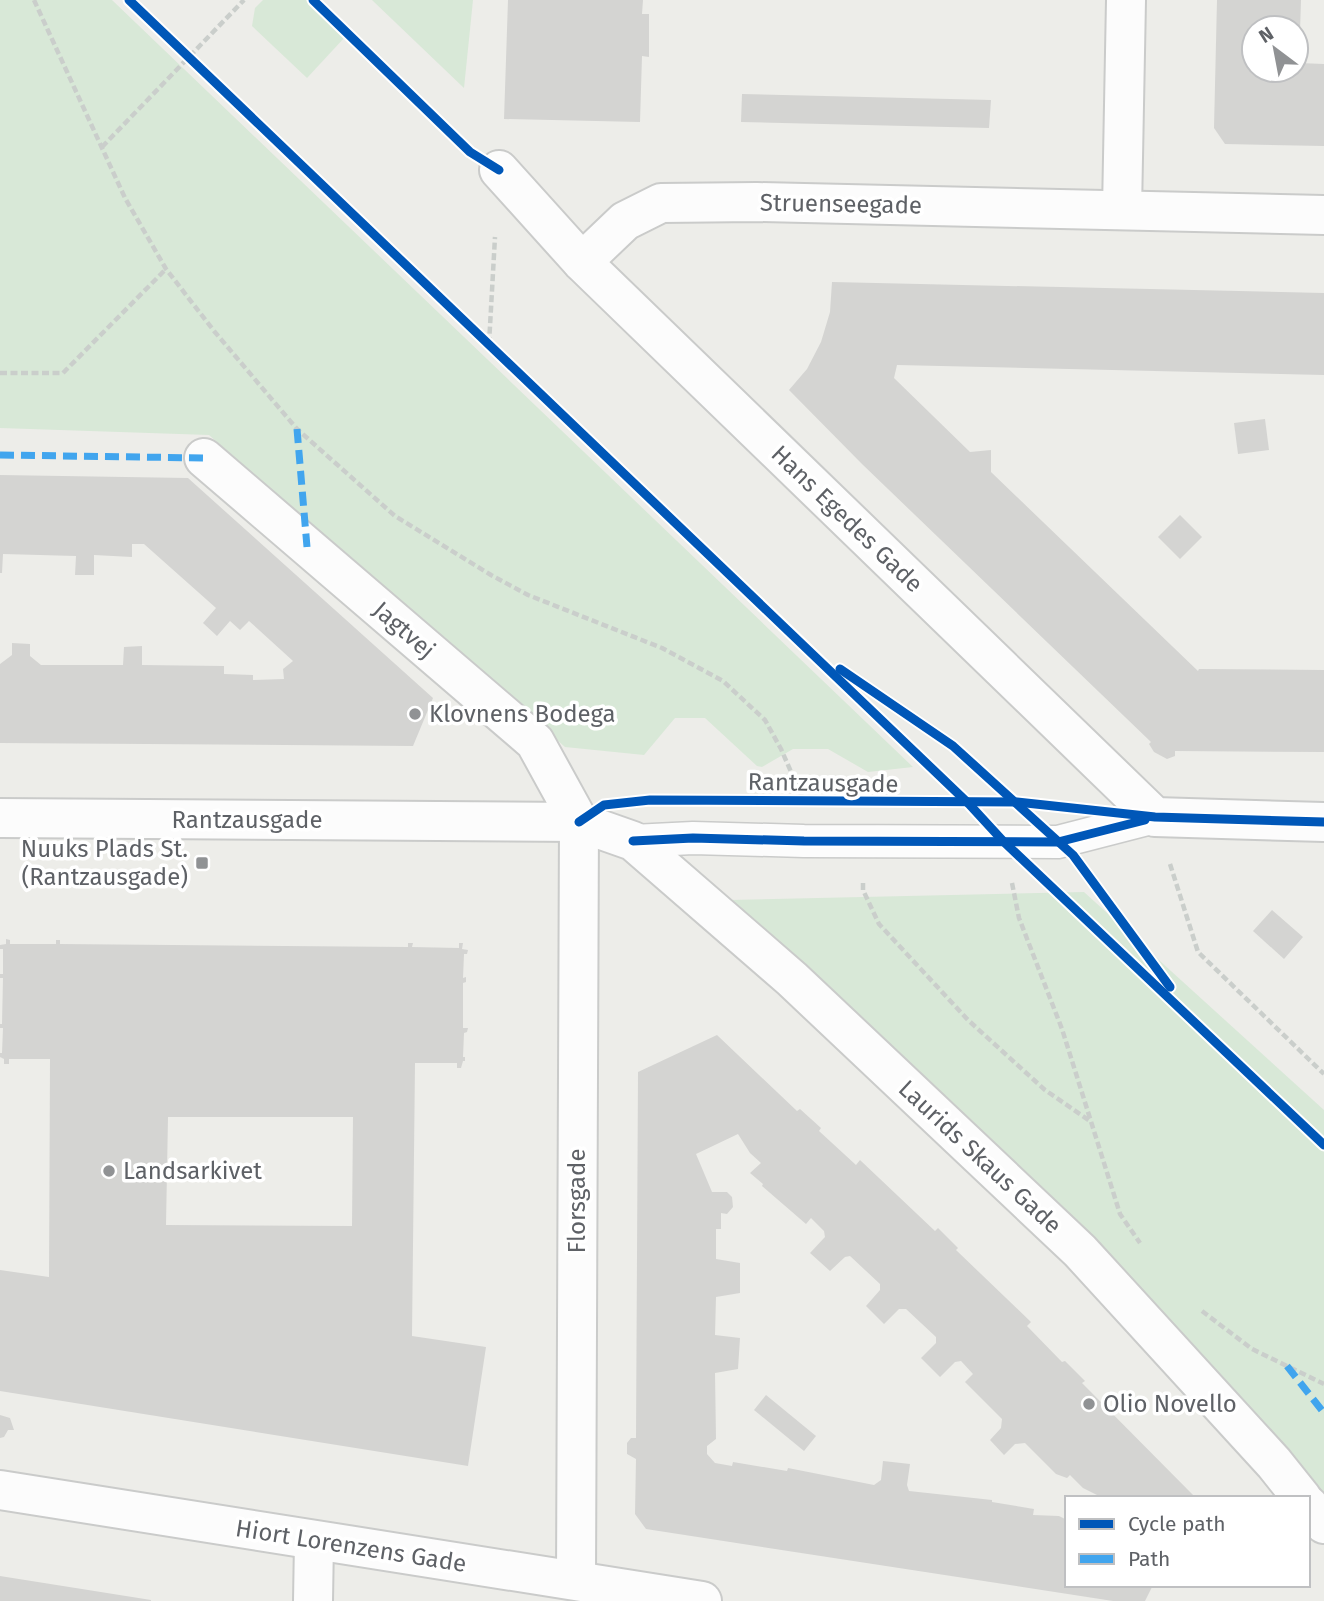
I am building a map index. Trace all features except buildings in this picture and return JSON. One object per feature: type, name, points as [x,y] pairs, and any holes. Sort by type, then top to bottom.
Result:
[{"type":"street","points":[[1122,210],[1126,0]]},
{"type":"street","name":"Hans Egedes Gade","points":[[499,170],[582,262],[1155,817]]},
{"type":"street","name":"Struenseegade","points":[[582,262],[625,221],[661,203],[757,202],[1324,215]]},
{"type":"street","name":"Jagtvej","points":[[204,458],[535,742],[579,822]]},
{"type":"street","name":"Rantzausgade","points":[[1155,817],[1324,822]]},
{"type":"street","name":"Rantzausgade","points":[[0,818],[579,822],[634,841]]},
{"type":"street","name":"Florsgade","points":[[576,1580],[579,822]]},
{"type":"street","name":"Laurids Skaus Gade","points":[[634,841],[792,979],[1080,1251],[1274,1463],[1300,1496]]},
{"type":"street","name":"Hiort Lorenzens Gade","points":[[6,1491],[702,1601]]},
{"type":"street","points":[[1310,1507],[1324,1524]]},
{"type":"street","points":[[313,1601],[314,1541]]},
{"type":"lane","name":"Rantzausgade","points":[[634,841],[693,838],[1058,842],[1155,817]]},
{"type":"path","points":[[34,0],[125,198],[166,269],[214,331],[289,419],[395,516],[515,589],[584,619],[662,648],[723,681],[765,720],[781,748],[804,803]]},
{"type":"path","points":[[102,147],[244,0]]},
{"type":"path","points":[[178,47],[197,66]]},
{"type":"path","points":[[489,344],[499,170]]},
{"type":"path","points":[[0,373],[63,373],[166,269]]},
{"type":"path","points":[[479,334],[499,353]]},
{"type":"path","points":[[1155,817],[1198,952],[1324,1073]]},
{"type":"path","points":[[865,841],[863,890],[878,924],[968,1020],[1045,1090],[1091,1121]]},
{"type":"path","points":[[1003,841],[1019,918],[1062,1029],[1121,1214],[1142,1245]]},
{"type":"path","points":[[1202,1311],[1252,1349],[1324,1384]]},
{"type":"green space","points":[[0,0],[112,0],[913,767],[868,772],[828,749],[793,749],[762,767],[757,766],[705,718],[675,718],[644,755],[565,747],[209,435],[0,428]]},
{"type":"green space","points":[[263,0],[306,0],[345,37],[307,78],[252,26],[255,8]]},
{"type":"green space","points":[[372,0],[473,0],[464,88]]},
{"type":"green space","points":[[1084,892],[1324,1110],[1324,1501],[1203,1356],[1098,1246],[729,900]]},
{"type":"marked path","points":[[297,429],[307,547]]},
{"type":"marked path","points":[[0,455],[204,458]]},
{"type":"marked path","points":[[1287,1366],[1324,1413]]},
{"type":"cycle path","points":[[129,0],[969,804],[1003,841],[1324,1145]]},
{"type":"cycle path","points":[[313,0],[470,152],[499,170]]},
{"type":"cycle path","points":[[840,669],[953,746],[1073,855],[1170,987]]},
{"type":"cycle path","points":[[579,822],[604,805],[650,800],[1017,802],[1155,817],[1324,822]]},
{"type":"cycle path","points":[[633,841],[693,838],[1058,842],[1145,820]]},
{"type":"place","name":"Klovnens Bodega","points":[[415,714]]},
{"type":"place","name":"Nuuks Plads St. (Rantzausgade)","points":[[202,863]]},
{"type":"place","name":"Landsarkivet","points":[[109,1171]]},
{"type":"place","name":"Olio Novello","points":[[1089,1404]]}]
